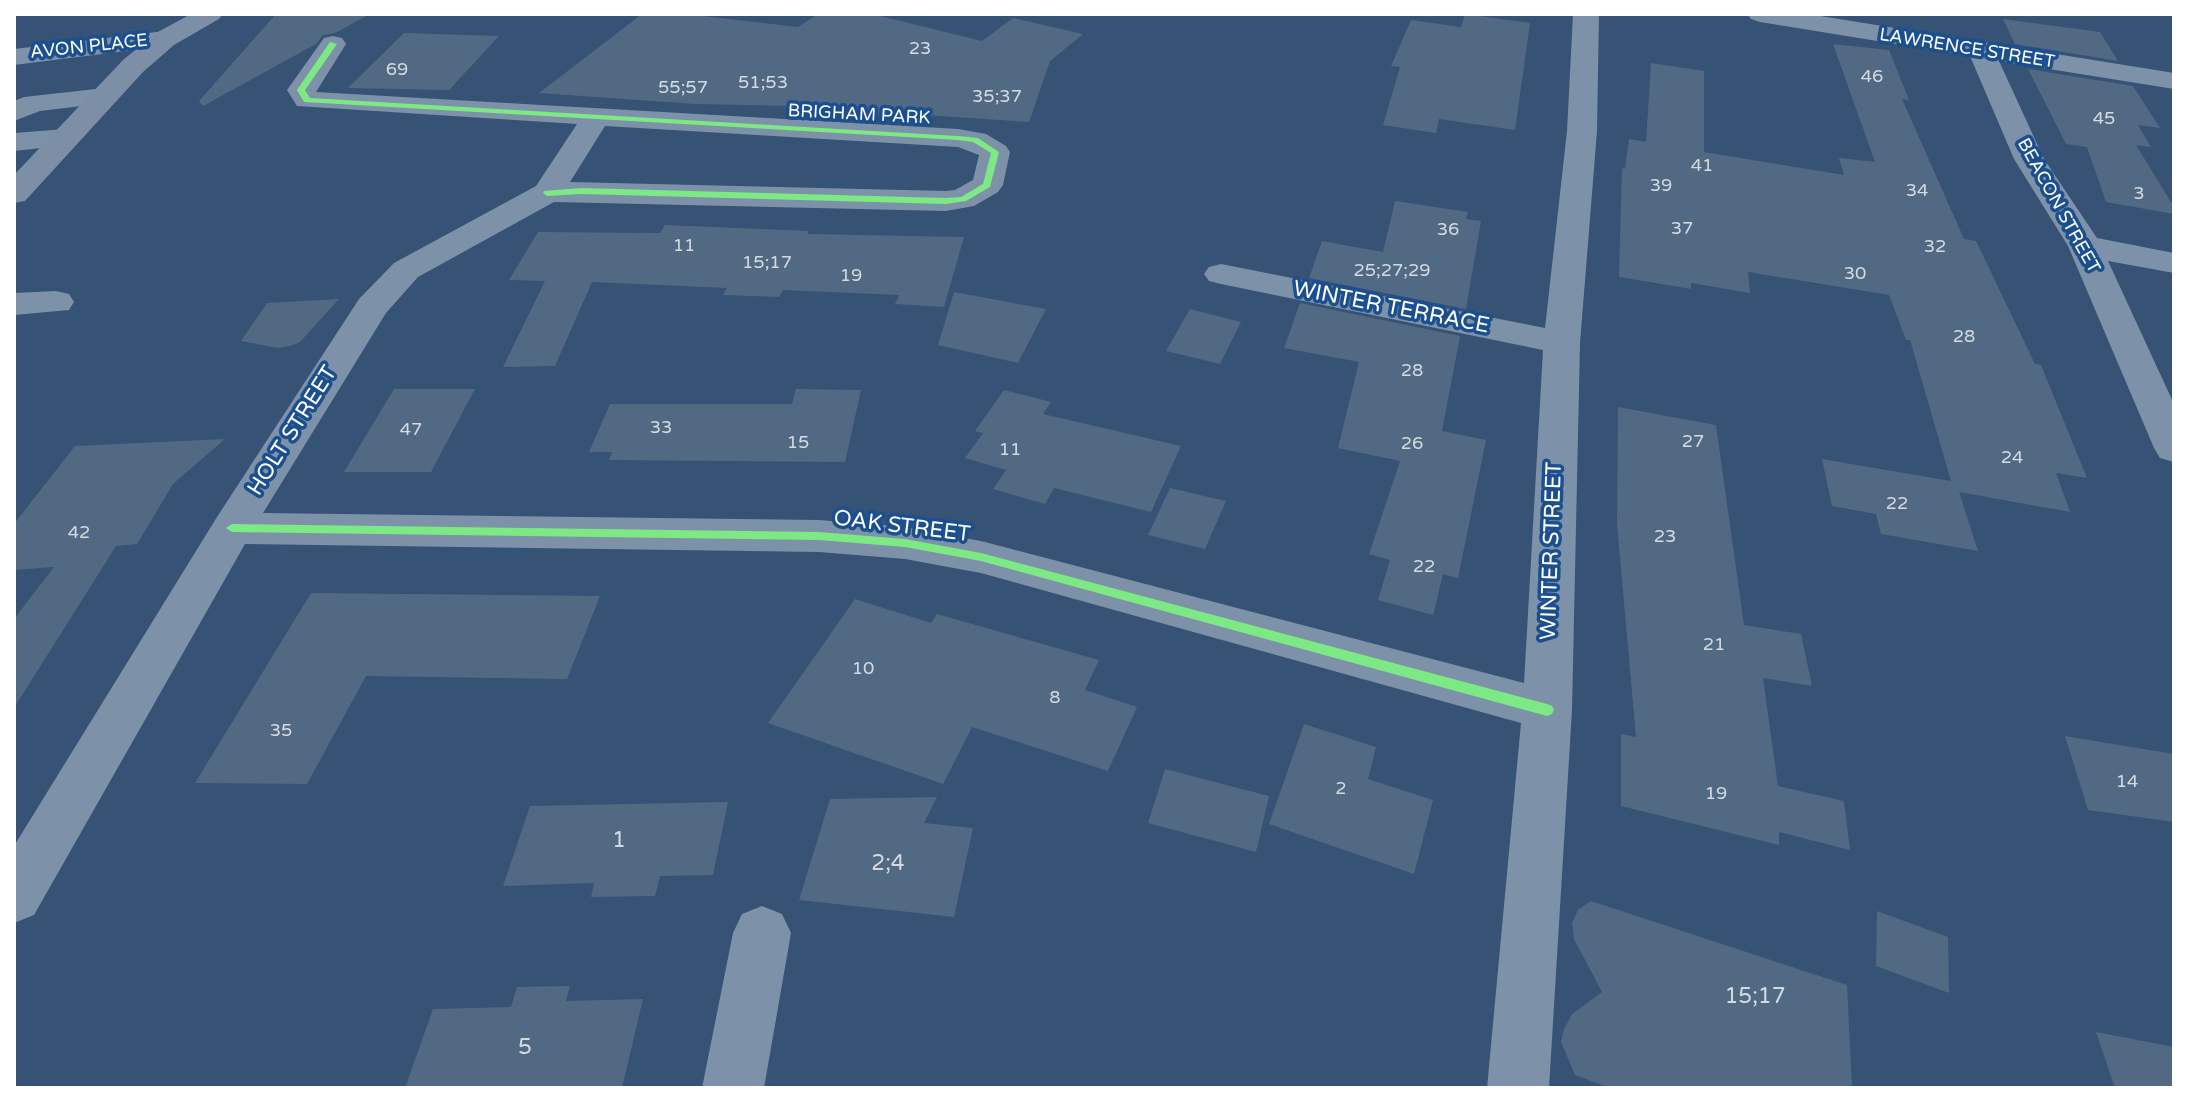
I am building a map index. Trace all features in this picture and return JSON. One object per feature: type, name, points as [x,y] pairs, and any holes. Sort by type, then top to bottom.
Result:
[{"type":"main road","points":[[14,194],[26,168],[66,138],[165,39],[210,14]]},
{"type":"street","name":"WINTER STREET","points":[[1518,1088],[1547,710],[1555,456],[1582,131],[1586,14]]},
{"type":"street","name":"LAWRENCE STREET","points":[[1760,14],[2174,81]]},
{"type":"street","name":"AVON PLACE","points":[[14,57],[165,39]]},
{"type":"street","name":"BRIGHAM PARK","points":[[333,44],[301,90],[307,100],[958,138],[975,140],[995,152],[987,185],[963,199],[946,201],[581,191],[547,193]]},
{"type":"street","name":"BEACON STREET","points":[[1982,52],[2029,159],[2085,246],[2174,448]]},
{"type":"street","points":[[14,112],[34,103],[105,96]]},
{"type":"street","name":"HOLT STREET","points":[[14,897],[232,528],[372,307],[406,270],[547,193],[596,118]]},
{"type":"street","points":[[14,142],[66,138]]},
{"type":"street","points":[[2085,246],[2174,263]]},
{"type":"street","name":"WINTER TERRACE","points":[[1221,274],[1562,343]]},
{"type":"street","points":[[14,304],[56,302]]},
{"type":"street","name":"OAK STREET","points":[[232,528],[803,536],[905,543],[981,557],[1547,710]]},
{"type":"street","points":[[733,1088],[762,933]]},
{"type":"building","points":[[276,14],[370,14],[335,33],[323,35],[316,44],[203,106],[199,101]]},
{"type":"building","points":[[642,14],[686,14],[798,27],[818,14],[872,14],[982,41],[1013,18],[1083,34],[1050,61],[1029,122],[925,115],[924,119],[873,116],[875,112],[797,106],[695,104],[539,93]]},
{"type":"building","points":[[1465,14],[1530,23],[1515,130],[1439,119],[1436,133],[1383,125],[1400,67],[1391,66],[1411,20],[1461,27]]},
{"type":"building","points":[[2003,19],[2100,32],[2118,61],[2015,44]]},
{"type":"building","points":[[404,33],[499,36],[449,90],[348,88]]},
{"type":"building","points":[[1833,44],[1889,50],[1909,100],[1902,99],[1964,239],[1976,241],[2035,364],[2041,365],[2087,478],[2056,473],[2070,512],[1959,492],[1978,551],[1881,534],[1876,514],[1832,506],[1822,459],[1951,481],[1910,340],[1906,340],[1889,295],[1748,272],[1750,293],[1691,283],[1691,289],[1619,277],[1622,168],[1625,169],[1629,139],[1646,142],[1651,63],[1704,71],[1704,152],[1844,175],[1839,158],[1875,162]]},
{"type":"building","points":[[2028,69],[2133,86],[2160,128],[2138,125],[2151,147],[2136,145],[2174,207],[2174,214],[2106,202],[2087,147],[2066,144]]},
{"type":"building","points":[[1395,201],[1468,212],[1466,219],[1481,221],[1466,309],[1309,278],[1322,241],[1383,252]]},
{"type":"building","points":[[665,225],[809,231],[808,234],[964,237],[944,307],[895,304],[899,295],[783,290],[779,297],[723,295],[727,288],[592,282],[555,366],[503,367],[545,281],[509,280],[538,232],[660,233]]},
{"type":"building","points":[[954,292],[1046,309],[1018,363],[938,345]]},
{"type":"building","points":[[339,299],[300,342],[278,348],[241,341],[267,303]]},
{"type":"building","points":[[1300,303],[1460,336],[1442,431],[1486,440],[1458,578],[1443,574],[1433,615],[1378,600],[1390,560],[1369,554],[1400,461],[1338,448],[1359,362],[1284,348]]},
{"type":"building","points":[[1190,309],[1241,322],[1220,364],[1166,351]]},
{"type":"building","points":[[394,389],[475,389],[431,472],[344,472]]},
{"type":"building","points":[[796,389],[861,390],[845,462],[609,460],[612,452],[589,452],[610,404],[792,404]]},
{"type":"building","points":[[1004,390],[1051,402],[1043,414],[1181,446],[1151,512],[1054,488],[1045,504],[993,489],[1006,470],[965,458],[983,433],[975,431]]},
{"type":"building","points":[[1618,407],[1716,425],[1744,625],[1801,634],[1812,686],[1763,678],[1778,786],[1844,801],[1850,850],[1779,832],[1779,845],[1621,806],[1621,734],[1636,737],[1617,524]]},
{"type":"building","points":[[225,439],[173,484],[137,544],[116,546],[14,708],[14,619],[54,567],[14,570],[14,524],[75,446]]},
{"type":"building","points":[[1170,488],[1226,501],[1205,549],[1148,535]]},
{"type":"building","points":[[311,593],[600,596],[567,679],[366,676],[307,784],[195,783]]},
{"type":"building","points":[[855,599],[931,623],[937,614],[1099,660],[1085,690],[1137,707],[1108,771],[972,727],[943,784],[768,723]]},
{"type":"building","points":[[1304,724],[1376,747],[1368,779],[1433,800],[1414,874],[1269,824]]},
{"type":"building","points":[[2065,736],[2174,754],[2174,822],[2088,810]]},
{"type":"building","points":[[1165,769],[1269,796],[1256,852],[1148,823]]},
{"type":"building","points":[[937,797],[924,823],[973,828],[954,917],[799,900],[830,799]]},
{"type":"building","points":[[728,802],[713,875],[660,876],[655,896],[591,897],[594,883],[503,886],[530,806]]},
{"type":"building","points":[[1591,901],[1847,985],[1852,1088],[1610,1088],[1575,1075],[1561,1042],[1564,1029],[1572,1014],[1602,992],[1574,939],[1572,923],[1578,910]]},
{"type":"building","points":[[1877,911],[1948,937],[1949,993],[1876,966]]},
{"type":"building","points":[[570,986],[566,1001],[643,999],[622,1088],[405,1088],[433,1009],[511,1007],[517,987]]},
{"type":"building","points":[[2096,1032],[2174,1047],[2174,1088],[2115,1088]]},
{"type":"cycle path","points":[[333,44],[301,90],[307,100],[958,138],[975,140],[995,152],[987,185],[963,199],[946,201],[581,191],[547,193]]},
{"type":"cycle path","points":[[232,528],[819,536],[905,543],[981,557],[1547,710]]}]
